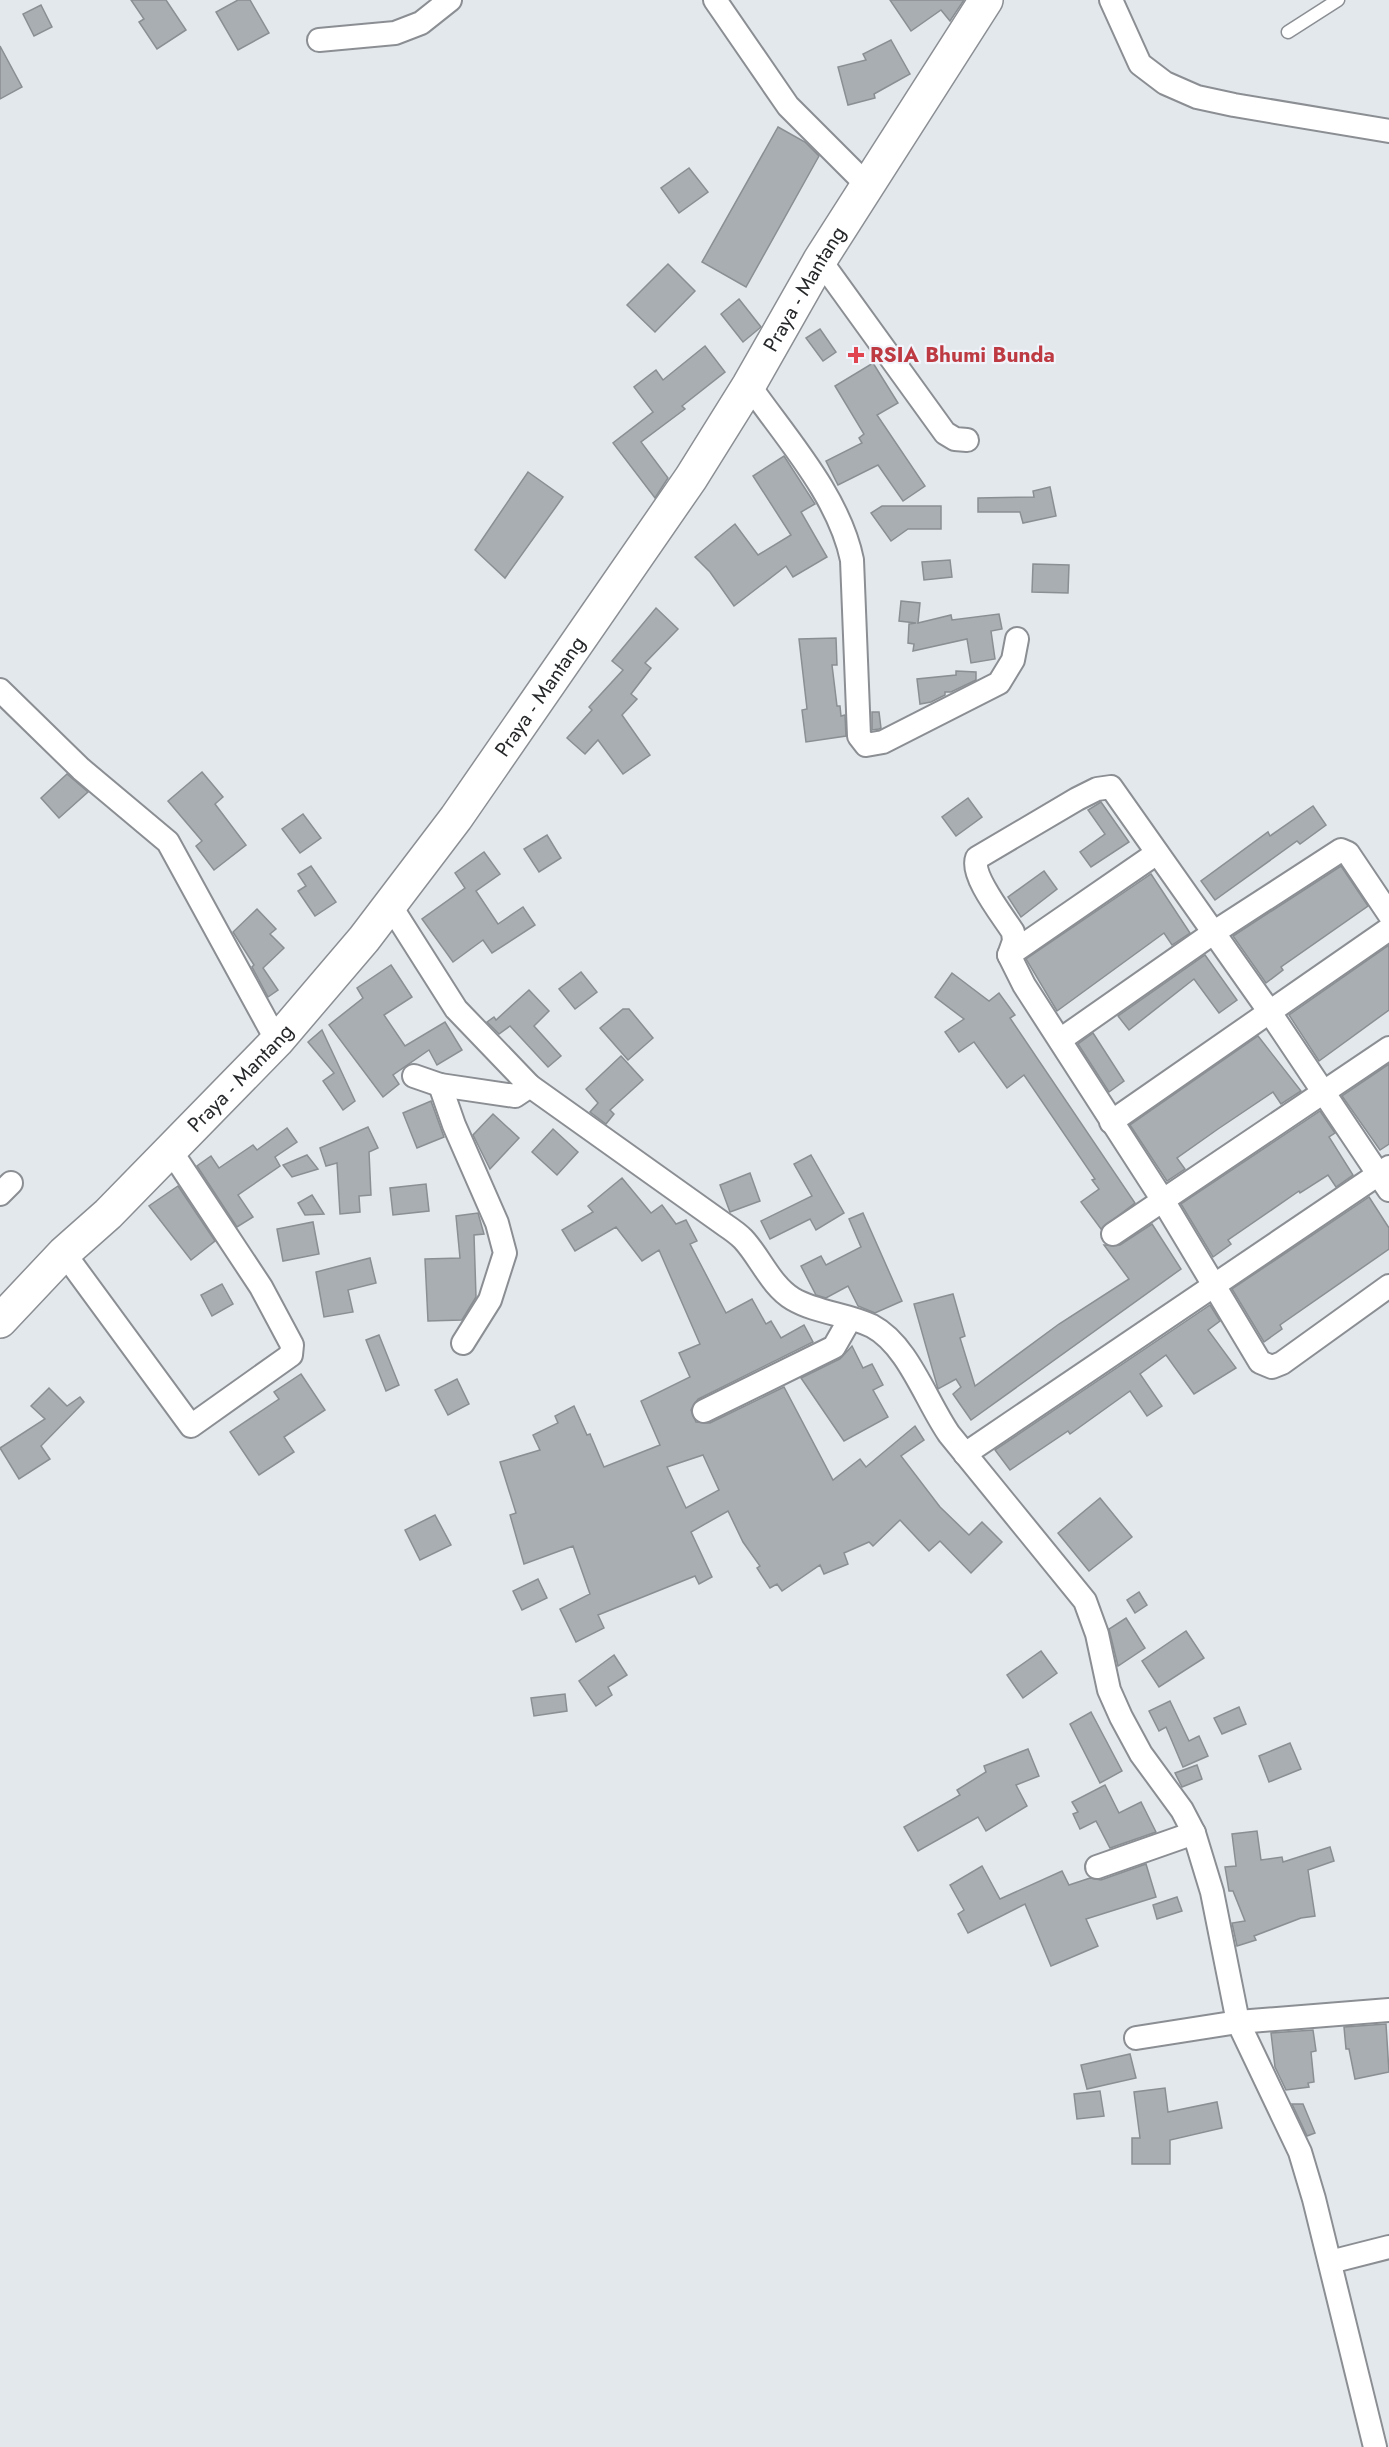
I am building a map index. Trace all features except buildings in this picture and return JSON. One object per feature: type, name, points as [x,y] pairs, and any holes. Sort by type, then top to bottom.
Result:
[{"type":"main road","name":"Praya - Mantang","points":[[0,1321],[64,1253],[108,1214],[277,1041],[390,905],[456,818],[672,505],[749,385],[820,260],[986,0]]},
{"type":"street","points":[[319,40],[395,33],[421,23],[450,0]]},
{"type":"street","points":[[715,0],[789,106],[868,186]]},
{"type":"street","points":[[1111,0],[1140,64],[1165,84],[1197,97],[1234,105],[1389,131]]},
{"type":"street","points":[[820,260],[945,433],[955,439],[967,440]]},
{"type":"street","points":[[749,385],[829,499],[847,537],[852,560],[860,736],[866,745],[883,742],[999,682],[1014,660],[1017,639]]},
{"type":"street","points":[[0,690],[81,769],[168,842],[277,1041]]},
{"type":"street","points":[[965,1454],[1215,1286],[1386,1177],[1323,1093],[1269,1011],[1108,786],[1077,799],[979,856],[975,865],[980,880],[1013,934],[1009,955],[1024,985],[1164,1202],[1215,1286],[1260,1362],[1272,1367],[1282,1363],[1389,1286]]},
{"type":"street","points":[[1060,1040],[1212,933],[1323,859],[1341,850],[1348,853],[1389,914]]},
{"type":"street","points":[[1009,955],[1157,853]]},
{"type":"street","points":[[390,905],[456,1009],[530,1086],[725,1224],[742,1239],[782,1290],[792,1299],[877,1329],[894,1345],[913,1371],[932,1409],[965,1454],[1084,1601],[1097,1634],[1109,1690],[1121,1717],[1141,1754],[1182,1810],[1194,1833],[1212,1892],[1238,2022],[1300,2152],[1330,2262],[1375,2447]]},
{"type":"street","points":[[1111,1122],[1389,929]]},
{"type":"street","points":[[1113,1234],[1164,1202],[1389,1048]]},
{"type":"street","points":[[414,1076],[440,1084],[515,1096],[530,1086]]},
{"type":"street","points":[[440,1084],[454,1125],[497,1223],[505,1253],[490,1300],[463,1343]]},
{"type":"street","points":[[64,1253],[191,1426],[291,1355],[292,1345],[261,1287],[171,1151]]},
{"type":"street","points":[[704,1411],[834,1347],[850,1319]]},
{"type":"street","points":[[1096,1867],[1194,1833]]},
{"type":"street","points":[[1136,2038],[1238,2022],[1389,2010]]},
{"type":"street","points":[[1330,2262],[1389,2247]]},
{"type":"lane","points":[[1288,32],[1338,0]]},
{"type":"place","name":"RSIA Bhumi Bunda","points":[[856,355]]}]
